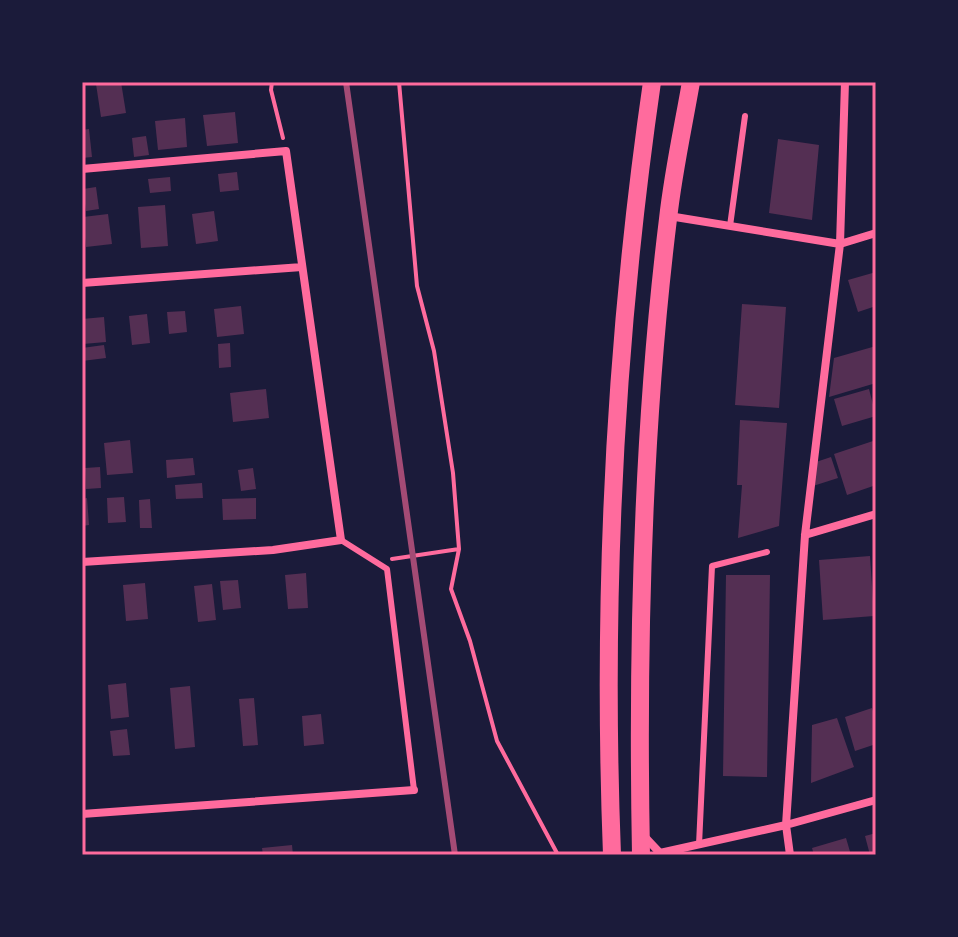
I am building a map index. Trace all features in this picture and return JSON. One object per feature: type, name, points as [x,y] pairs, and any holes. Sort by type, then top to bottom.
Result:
[{"type":"highway","points":[[612,855],[609,634],[620,373],[635,197],[652,82]]},
{"type":"highway","points":[[641,855],[642,576],[652,371],[668,216],[691,82]]},
{"type":"street","points":[[790,855],[786,825],[805,535],[840,244],[845,82]]},
{"type":"street","points":[[82,169],[286,151],[341,540],[273,550],[82,562]]},
{"type":"street","points":[[668,216],[840,244],[876,233]]},
{"type":"street","points":[[82,283],[302,267]]},
{"type":"street","points":[[805,535],[876,514]]},
{"type":"street","points":[[82,814],[414,790]]},
{"type":"street","points":[[640,833],[660,853],[786,825],[876,800]]},
{"type":"lane","points":[[730,226],[745,116]]},
{"type":"lane","points":[[341,540],[387,569],[414,790]]},
{"type":"lane","points":[[699,845],[712,566],[767,552]]},
{"type":"path","points":[[272,82],[271,90],[286,151]]},
{"type":"path","points":[[399,82],[417,286],[434,351],[453,473],[459,549],[451,589],[470,641],[497,741],[558,855]]},
{"type":"path","points":[[374,562],[459,549]]},
{"type":"building","points":[[121,82],[126,113],[101,117],[96,84]]},
{"type":"building","points":[[235,112],[238,143],[207,146],[203,115]]},
{"type":"building","points":[[185,118],[187,147],[158,150],[155,121]]},
{"type":"building","points":[[89,129],[92,157],[82,158],[82,130]]},
{"type":"building","points":[[146,136],[149,155],[134,157],[132,138]]},
{"type":"building","points":[[778,139],[819,145],[812,220],[769,213]]},
{"type":"building","points":[[237,172],[239,190],[220,192],[218,174]]},
{"type":"building","points":[[170,177],[171,191],[150,193],[148,179]]},
{"type":"building","points":[[96,187],[99,209],[86,211],[83,189]]},
{"type":"building","points":[[165,205],[168,246],[141,248],[138,207]]},
{"type":"building","points":[[214,211],[218,241],[196,244],[192,214]]},
{"type":"building","points":[[108,214],[112,244],[86,247],[83,217]]},
{"type":"building","points":[[876,272],[876,306],[858,312],[848,280]]},
{"type":"building","points":[[742,304],[786,307],[779,408],[735,405]]},
{"type":"building","points":[[241,306],[244,334],[217,337],[214,309]]},
{"type":"building","points":[[185,311],[187,332],[169,334],[167,312]]},
{"type":"building","points":[[147,314],[150,343],[132,345],[129,316]]},
{"type":"building","points":[[104,317],[106,342],[83,344],[82,319]]},
{"type":"building","points":[[230,343],[231,367],[219,368],[218,344]]},
{"type":"building","points":[[104,345],[106,358],[82,361],[82,348]]},
{"type":"building","points":[[876,346],[876,383],[829,397],[834,358]]},
{"type":"building","points":[[266,389],[269,418],[233,422],[230,393]]},
{"type":"building","points":[[869,389],[876,416],[842,426],[834,399]]},
{"type":"building","points":[[740,420],[787,423],[779,526],[738,538],[742,485],[737,485]]},
{"type":"building","points":[[130,440],[133,473],[107,475],[104,443]]},
{"type":"building","points":[[876,440],[876,485],[847,495],[834,454]]},
{"type":"building","points":[[831,457],[838,478],[813,486],[816,462]]},
{"type":"building","points":[[193,458],[195,475],[167,478],[166,460]]},
{"type":"building","points":[[100,467],[101,488],[86,489],[85,468]]},
{"type":"building","points":[[253,468],[256,489],[241,491],[238,470]]},
{"type":"building","points":[[202,483],[203,498],[176,499],[175,485]]},
{"type":"building","points":[[124,497],[126,522],[108,523],[107,498]]},
{"type":"building","points":[[87,498],[89,525],[82,526],[82,499]]},
{"type":"building","points":[[256,498],[256,519],[223,520],[222,499]]},
{"type":"building","points":[[150,499],[152,528],[140,528],[139,500]]},
{"type":"building","points":[[870,556],[874,616],[823,620],[819,560]]},
{"type":"building","points":[[306,573],[308,608],[288,609],[285,575]]},
{"type":"building","points":[[726,575],[770,575],[767,777],[723,776]]},
{"type":"building","points":[[238,580],[241,608],[223,610],[220,581]]},
{"type":"building","points":[[145,583],[148,619],[126,621],[123,585]]},
{"type":"building","points":[[212,584],[216,620],[198,622],[194,586]]},
{"type":"building","points":[[126,683],[129,717],[111,719],[108,685]]},
{"type":"building","points":[[190,686],[195,747],[175,749],[170,688]]},
{"type":"building","points":[[254,698],[258,745],[243,746],[239,699]]},
{"type":"building","points":[[872,708],[876,721],[876,744],[855,751],[845,717]]},
{"type":"building","points":[[321,714],[324,744],[304,746],[302,716]]},
{"type":"building","points":[[837,718],[854,767],[811,783],[812,725]]},
{"type":"building","points":[[127,729],[130,755],[113,756],[110,731]]},
{"type":"building","points":[[876,833],[876,855],[870,855],[865,836]]},
{"type":"building","points":[[846,838],[851,855],[814,855],[812,848]]},
{"type":"building","points":[[292,845],[293,855],[263,855],[262,848]]},
{"type":"railway","points":[[346,82],[455,855]]}]
